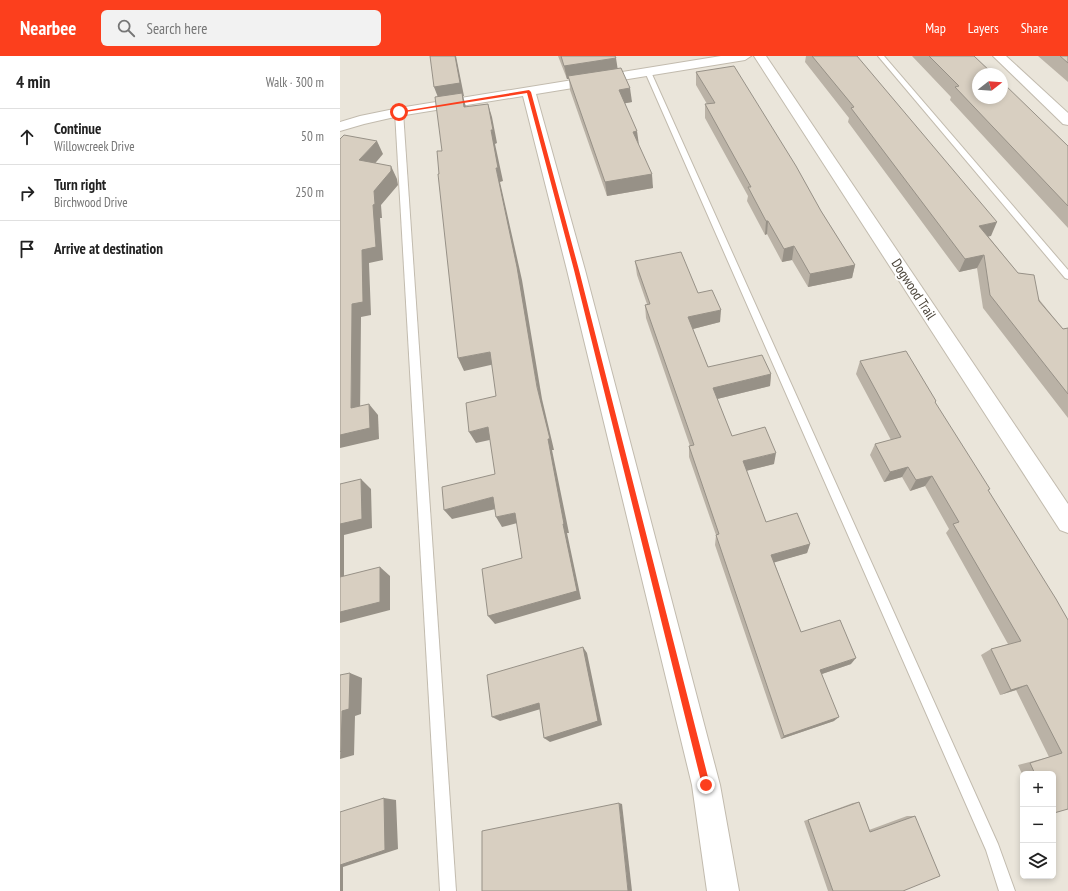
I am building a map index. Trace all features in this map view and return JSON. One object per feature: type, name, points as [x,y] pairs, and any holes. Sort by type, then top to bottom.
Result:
[{"type":"street","points":[[340,127],[360,120],[399,112],[745,56]]},
{"type":"street","name":"Dogwood Trail","points":[[760,56],[1068,523]]},
{"type":"street","points":[[999,56],[1068,121]]},
{"type":"street","points":[[529,92],[576,270],[706,785],[723,891]]},
{"type":"lane","points":[[881,56],[1068,276]]},
{"type":"lane","points":[[648,72],[993,848],[1007,891]]},
{"type":"lane","points":[[399,112],[448,891]]},
{"type":"shaded area","points":[[340,56],[1068,56],[1068,891],[340,891]]},
{"type":"building","points":[[430,56],[455,56],[460,83],[434,87]]},
{"type":"building","points":[[561,56],[615,56],[616,58],[564,66]]},
{"type":"building","points":[[812,56],[857,56],[997,222],[979,226],[1018,273],[1034,275],[1039,301],[1063,329],[1068,328],[1068,394],[990,295],[984,255],[965,259],[851,108],[854,107]]},
{"type":"building","points":[[929,56],[974,56],[987,68],[972,68],[972,104],[1008,104],[1008,88],[1068,146],[1068,206],[955,87],[959,86]]},
{"type":"building","points":[[1060,56],[1068,56],[1068,63]]},
{"type":"building","points":[[734,66],[855,265],[810,274],[794,246],[784,249],[768,221],[766,221],[748,187],[751,187],[705,104],[715,103],[696,72]]},
{"type":"building","points":[[621,68],[630,88],[619,90],[637,131],[633,132],[652,174],[605,182],[568,76]]},
{"type":"building","points":[[462,93],[464,107],[488,104],[498,168],[496,168],[517,267],[537,387],[550,439],[548,439],[563,524],[577,591],[488,616],[482,569],[522,558],[515,513],[496,517],[493,497],[444,510],[442,487],[495,474],[488,427],[469,432],[466,403],[496,396],[490,352],[458,358],[438,174],[437,151],[442,151],[435,97]]},
{"type":"building","points":[[344,135],[377,141],[359,160],[391,166],[391,171],[374,191],[375,204],[373,205],[376,247],[362,250],[363,302],[352,304],[351,408],[369,404],[370,428],[340,435],[340,139]]},
{"type":"building","points":[[681,252],[698,293],[712,290],[721,310],[688,317],[708,367],[762,355],[771,374],[713,388],[732,436],[765,427],[776,453],[743,461],[766,522],[797,513],[810,544],[771,555],[801,632],[840,620],[856,658],[820,670],[839,717],[784,736],[716,535],[719,534],[689,446],[694,445],[645,305],[650,304],[635,261]]},
{"type":"building","points":[[906,351],[936,401],[935,402],[990,489],[988,490],[1068,620],[1068,809],[1056,812],[1056,771],[1034,771],[1030,763],[1062,753],[1027,685],[1011,690],[991,649],[1021,641],[953,524],[959,522],[932,476],[916,480],[908,467],[890,472],[875,444],[901,437],[860,361]]},
{"type":"building","points":[[361,479],[362,519],[340,524],[340,484]]},
{"type":"building","points":[[380,567],[380,602],[340,612],[340,577]]},
{"type":"building","points":[[583,647],[598,721],[544,738],[539,703],[492,717],[487,675]]},
{"type":"building","points":[[350,673],[349,709],[342,711],[340,752],[340,675]]},
{"type":"building","points":[[384,798],[385,850],[340,865],[340,812]]},
{"type":"building","points":[[859,802],[870,832],[915,816],[940,876],[903,891],[833,891],[808,820]]},
{"type":"building","points":[[619,803],[628,891],[482,891],[482,831]]},
{"type":"route","points":[[399,112],[529,92],[576,270],[706,785]]}]
